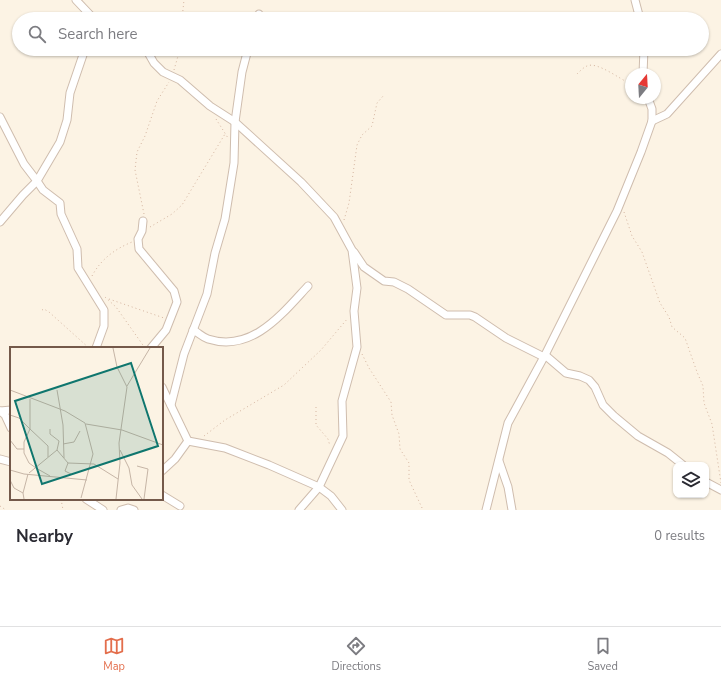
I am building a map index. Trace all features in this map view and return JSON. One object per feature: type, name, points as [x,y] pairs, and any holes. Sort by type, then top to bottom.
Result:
[{"type":"street","points":[[76,0],[86,12]]},
{"type":"street","points":[[635,0],[638,12]]},
{"type":"street","points":[[652,121],[667,114],[721,54]]},
{"type":"street","points":[[0,222],[37,181],[60,142],[67,120],[70,93],[83,56]]},
{"type":"street","points":[[150,56],[157,67],[163,72],[180,80],[210,106],[234,122],[314,195],[334,218],[352,250],[364,267],[384,281],[394,282],[408,289],[446,315],[475,317],[506,338],[545,356],[566,373],[580,376],[589,380],[595,387],[603,404],[614,416],[638,436],[668,453],[679,462]]},
{"type":"street","points":[[171,405],[184,354],[207,294],[215,253],[225,219],[234,163],[234,122],[242,72],[246,56]]},
{"type":"street","points":[[644,56],[644,68]]},
{"type":"street","points":[[486,510],[508,423],[545,356],[621,200],[652,121],[652,109],[650,104]]},
{"type":"street","points":[[0,117],[24,164],[43,190],[60,203],[62,214],[77,249],[78,268],[104,310],[104,326],[96,347]]},
{"type":"street","points":[[144,221],[142,231],[138,239],[139,249],[176,296],[177,302],[172,320],[152,347]]},
{"type":"street","points":[[299,510],[318,487],[343,436],[342,401],[357,347],[354,311],[357,288],[352,250]]},
{"type":"street","points":[[193,330],[204,338],[220,341],[240,339],[257,334],[270,325],[308,286]]},
{"type":"street","points":[[163,389],[188,441]]},
{"type":"street","points":[[10,410],[0,411],[5,415],[10,426]]},
{"type":"street","points":[[188,441],[197,441],[225,448],[269,465],[318,487],[331,496],[342,510]]},
{"type":"street","points":[[163,470],[175,459],[188,441]]},
{"type":"street","points":[[0,459],[10,462]]},
{"type":"street","points":[[499,460],[508,487],[512,510]]},
{"type":"street","points":[[709,484],[721,490]]},
{"type":"street","points":[[163,497],[180,506]]},
{"type":"street","points":[[88,500],[103,510]]},
{"type":"street","points":[[121,510],[128,508],[134,510]]},
{"type":"path","points":[[183,12],[184,0]]},
{"type":"path","points":[[144,221],[144,213],[135,170],[137,152],[145,136],[157,101],[172,75],[178,56]]},
{"type":"path","points":[[577,74],[587,66],[591,65],[599,67],[625,81]]},
{"type":"path","points":[[344,220],[349,203],[357,145],[362,135],[372,126],[377,103],[384,95]]},
{"type":"path","points":[[210,106],[225,134],[234,143]]},
{"type":"path","points":[[142,231],[172,214],[182,205],[225,134]]},
{"type":"path","points":[[621,200],[628,226],[642,252],[660,303],[673,328],[685,338],[697,372],[700,376],[705,396],[704,403],[712,424],[721,485]]},
{"type":"path","points":[[87,284],[98,264],[106,256],[138,239]]},
{"type":"path","points":[[104,297],[172,320]]},
{"type":"path","points":[[108,299],[121,313],[144,347]]},
{"type":"path","points":[[42,310],[44,309],[49,312],[88,347]]},
{"type":"path","points":[[197,441],[225,420],[284,385],[321,350],[354,311]]},
{"type":"path","points":[[357,347],[368,368],[392,402],[392,415],[400,434],[400,449],[409,463],[409,480],[423,510]]},
{"type":"path","points":[[316,407],[316,425],[328,439],[330,447],[336,452]]},
{"type":"path","points":[[61,500],[63,510]]},
{"type":"path","points":[[0,506],[6,510]]}]
